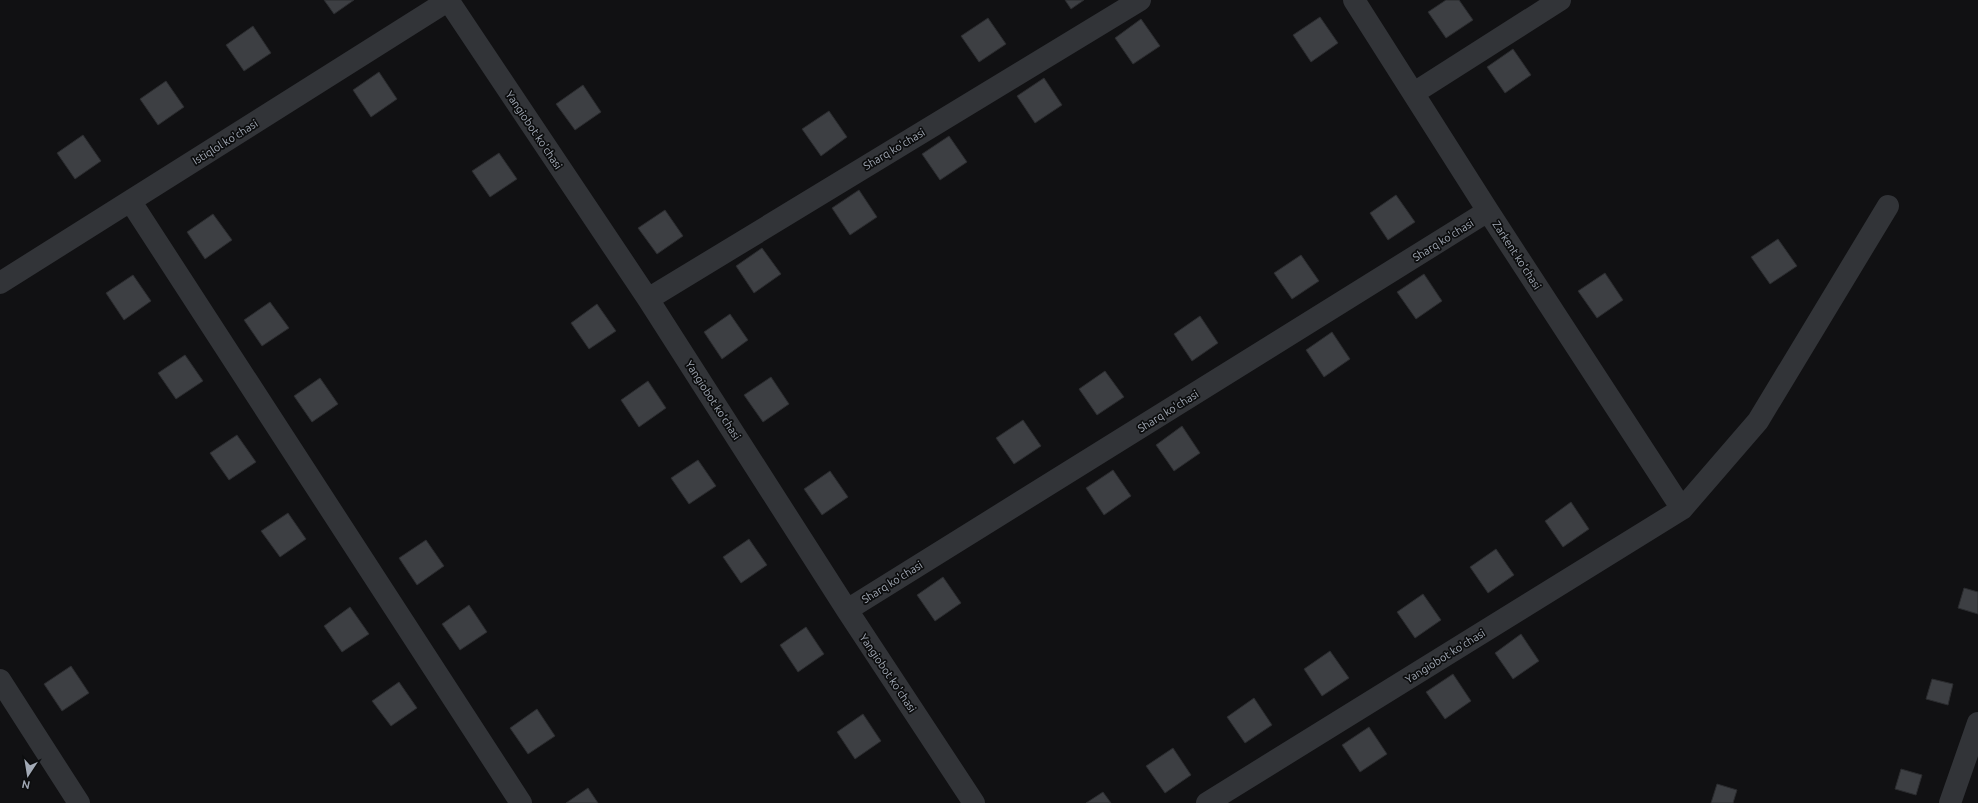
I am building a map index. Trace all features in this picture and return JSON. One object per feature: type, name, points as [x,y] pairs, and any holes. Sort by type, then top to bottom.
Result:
[{"type":"street","name":"Yangiobot ko'chasi","points":[[448,0],[648,299],[847,610],[974,803]]},
{"type":"street","name":"Istiqlol ko'chasi","points":[[0,283],[131,202],[448,0]]},
{"type":"street","name":"Sharq ko'chasi","points":[[648,299],[1140,0]]},
{"type":"street","name":"Zarkent ko'chasi","points":[[1354,0],[1488,211],[1682,509]]},
{"type":"street","points":[[1414,94],[1560,0]]},
{"type":"street","points":[[131,202],[521,803]]},
{"type":"street","name":"Yangiobot ko'chasi","points":[[1207,803],[1682,509],[1758,421],[1888,206]]},
{"type":"street","name":"Sharq ko'chasi","points":[[847,610],[1488,211]]},
{"type":"street","points":[[0,680],[79,803]]},
{"type":"street","points":[[1950,803],[1978,723]]},
{"type":"building","points":[[324,0],[354,0],[334,14]]},
{"type":"building","points":[[1065,0],[1084,0],[1071,9]]},
{"type":"building","points":[[1446,0],[1459,0],[1473,20],[1446,38],[1428,12]]},
{"type":"building","points":[[1320,17],[1338,43],[1311,62],[1293,35]]},
{"type":"building","points":[[988,18],[1006,44],[979,62],[961,36]]},
{"type":"building","points":[[1141,19],[1160,46],[1133,64],[1115,38]]},
{"type":"building","points":[[253,26],[271,53],[244,71],[226,45]]},
{"type":"building","points":[[1513,49],[1531,75],[1505,93],[1487,67]]},
{"type":"building","points":[[379,72],[397,99],[371,117],[353,90]]},
{"type":"building","points":[[1044,78],[1062,105],[1035,123],[1017,96]]},
{"type":"building","points":[[166,81],[184,107],[158,125],[140,99]]},
{"type":"building","points":[[583,85],[601,112],[575,130],[556,104]]},
{"type":"building","points":[[829,111],[847,137],[821,156],[802,129]]},
{"type":"building","points":[[83,135],[101,161],[75,179],[57,153]]},
{"type":"building","points":[[949,136],[967,162],[940,180],[922,154]]},
{"type":"building","points":[[499,153],[517,179],[490,197],[472,171]]},
{"type":"building","points":[[859,190],[877,217],[850,235],[832,208]]},
{"type":"building","points":[[1396,195],[1415,222],[1388,240],[1370,213]]},
{"type":"building","points":[[665,210],[683,236],[657,254],[638,228]]},
{"type":"building","points":[[213,214],[232,240],[205,259],[187,232]]},
{"type":"building","points":[[1778,239],[1797,266],[1770,284],[1751,257]]},
{"type":"building","points":[[762,248],[781,274],[754,293],[736,266]]},
{"type":"building","points":[[1301,255],[1319,281],[1292,299],[1274,273]]},
{"type":"building","points":[[1605,273],[1623,300],[1597,318],[1578,291]]},
{"type":"building","points":[[1424,274],[1442,301],[1416,319],[1397,292]]},
{"type":"building","points":[[133,275],[151,301],[124,320],[106,293]]},
{"type":"building","points":[[270,302],[289,328],[262,346],[244,320]]},
{"type":"building","points":[[597,304],[616,331],[589,349],[571,323]]},
{"type":"building","points":[[730,314],[748,340],[722,359],[704,332]]},
{"type":"building","points":[[1200,316],[1218,343],[1192,361],[1174,334]]},
{"type":"building","points":[[1332,332],[1350,359],[1324,377],[1306,350]]},
{"type":"building","points":[[185,355],[203,381],[176,399],[158,373]]},
{"type":"building","points":[[1105,371],[1124,397],[1097,415],[1079,389]]},
{"type":"building","points":[[771,377],[789,404],[763,422],[744,395]]},
{"type":"building","points":[[320,378],[338,404],[312,422],[294,396]]},
{"type":"building","points":[[648,381],[666,408],[639,427],[621,400]]},
{"type":"building","points":[[1023,420],[1041,446],[1014,464],[996,438]]},
{"type":"building","points":[[1182,426],[1200,453],[1174,471],[1156,445]]},
{"type":"building","points":[[237,435],[256,462],[229,480],[210,453]]},
{"type":"building","points":[[698,460],[716,486],[689,504],[671,478]]},
{"type":"building","points":[[1113,470],[1131,496],[1104,515],[1086,488]]},
{"type":"building","points":[[830,471],[848,497],[822,515],[804,489]]},
{"type":"building","points":[[1571,502],[1589,529],[1563,547],[1545,521]]},
{"type":"building","points":[[288,513],[306,539],[280,557],[261,531]]},
{"type":"building","points":[[749,539],[767,565],[741,583],[723,557]]},
{"type":"building","points":[[426,540],[444,566],[417,585],[399,558]]},
{"type":"building","points":[[1496,549],[1514,575],[1488,593],[1470,567]]},
{"type":"building","points":[[943,577],[961,603],[935,621],[917,595]]},
{"type":"building","points":[[1964,588],[1978,592],[1978,614],[1958,608]]},
{"type":"building","points":[[1423,594],[1441,620],[1415,638],[1397,612]]},
{"type":"building","points":[[469,605],[487,632],[460,650],[442,624]]},
{"type":"building","points":[[350,607],[369,634],[342,652],[324,626]]},
{"type":"building","points":[[806,627],[824,654],[798,672],[780,645]]},
{"type":"building","points":[[1521,634],[1539,661],[1513,679],[1495,653]]},
{"type":"building","points":[[1330,651],[1349,678],[1322,696],[1304,669]]},
{"type":"building","points":[[71,666],[89,693],[62,711],[44,684]]},
{"type":"building","points":[[1453,674],[1471,701],[1445,719],[1426,692]]},
{"type":"building","points":[[1932,679],[1953,684],[1948,705],[1926,699]]},
{"type":"building","points":[[399,682],[417,708],[391,726],[372,701]]},
{"type":"building","points":[[1254,698],[1272,725],[1245,743],[1227,717]]},
{"type":"building","points":[[537,709],[555,736],[528,754],[510,728]]},
{"type":"building","points":[[863,714],[881,741],[855,759],[837,732]]},
{"type":"building","points":[[1369,727],[1387,754],[1360,772],[1342,745]]},
{"type":"building","points":[[1173,748],[1191,775],[1165,793],[1146,766]]},
{"type":"building","points":[[1901,769],[1922,775],[1916,795],[1895,789]]},
{"type":"building","points":[[1717,784],[1737,790],[1733,803],[1711,803]]},
{"type":"building","points":[[588,788],[598,803],[566,803]]},
{"type":"building","points":[[1103,792],[1111,803],[1086,803]]}]
